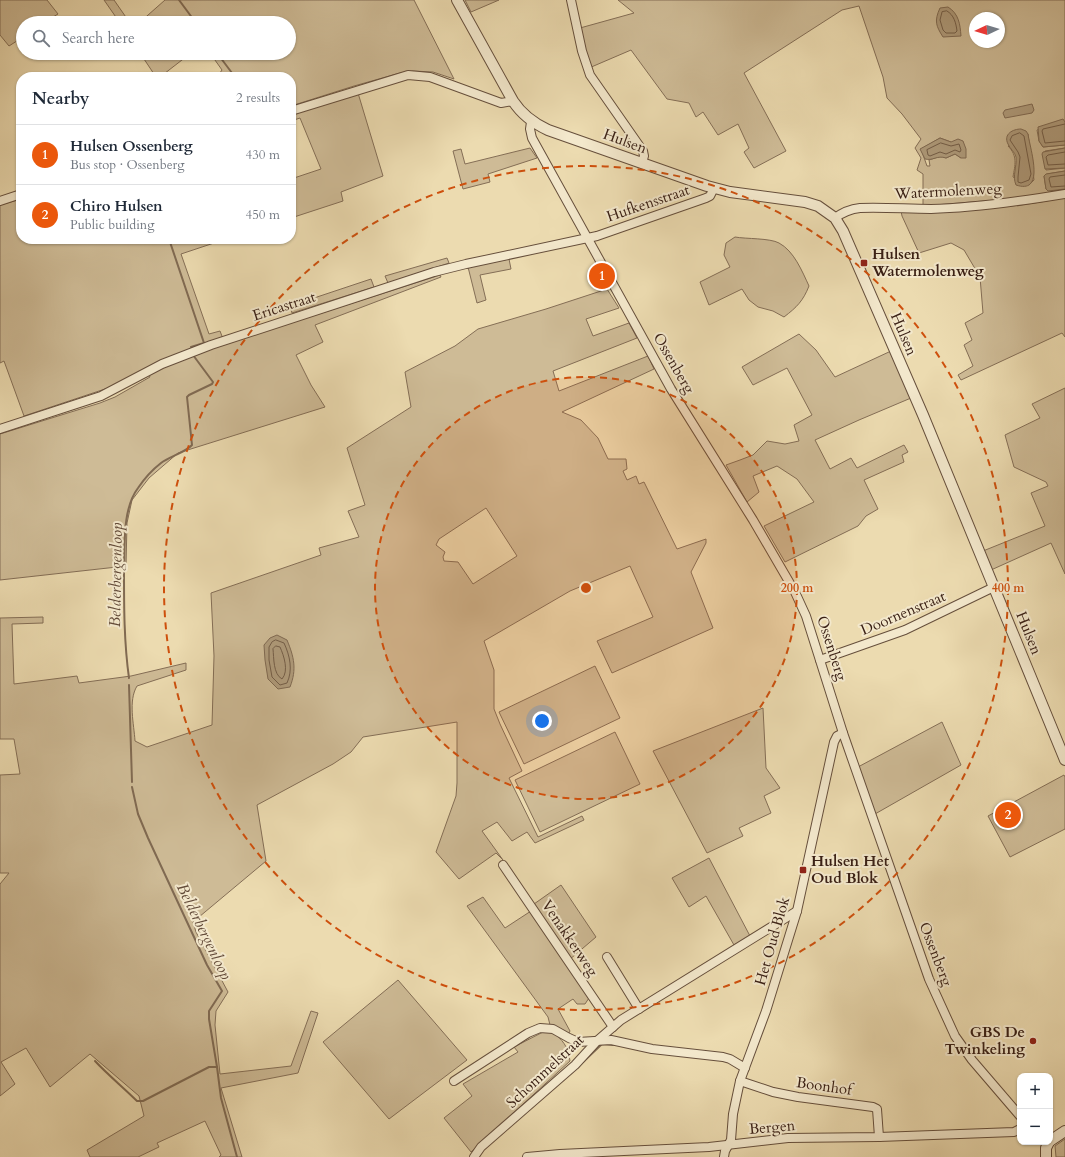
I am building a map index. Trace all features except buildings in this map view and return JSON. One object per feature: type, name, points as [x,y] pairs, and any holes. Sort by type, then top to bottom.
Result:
[{"type":"street","points":[[457,0],[513,101],[518,109],[531,122]]},
{"type":"street","points":[[571,0],[585,64],[608,102],[643,151],[644,156],[642,163]]},
{"type":"street","points":[[296,109],[408,75],[430,78],[501,103],[513,101]]},
{"type":"street","name":"Hulsen","points":[[531,122],[548,130],[714,188],[730,192],[805,202],[818,206],[835,218],[843,231],[923,415],[1065,760]]},
{"type":"street","name":"Ossenberg","points":[[531,122],[530,129],[532,138],[671,389],[782,568],[802,606],[843,733],[919,953],[942,1010],[956,1036],[972,1060],[1017,1112]]},
{"type":"street","name":"Hufkensstraat","points":[[587,238],[597,236],[706,198],[710,196],[714,188]]},
{"type":"street","name":"Watermolenweg","points":[[835,218],[848,211],[860,208],[932,209],[1029,200],[1065,194]]},
{"type":"street","points":[[0,200],[16,195]]},
{"type":"street","name":"Ericastraat","points":[[0,429],[101,396],[162,364],[211,345],[338,303],[434,272],[587,238]]},
{"type":"street","name":"Doornenstraat","points":[[820,660],[905,630],[994,587]]},
{"type":"street","name":"Het Oud Blok","points":[[724,1157],[725,1151],[731,1140],[733,1114],[740,1081],[770,997],[797,911],[834,742],[838,736],[843,733]]},
{"type":"street","name":"Venakkerweg","points":[[503,865],[613,1027]]},
{"type":"street","name":"Schommelstraat","points":[[474,1157],[481,1147],[575,1065],[598,1040],[621,1020],[797,911]]},
{"type":"street","points":[[607,957],[639,1008]]},
{"type":"street","points":[[454,1081],[540,1028],[553,1028],[578,1042],[611,1040],[652,1049],[723,1057],[730,1059],[745,1068]]},
{"type":"street","name":"Boonhof","points":[[740,1081],[773,1092],[798,1097],[873,1107],[877,1109],[878,1114],[879,1137]]},
{"type":"street","name":"Bergen","points":[[527,1157],[709,1147],[788,1138],[879,1137],[1014,1132],[1017,1130]]},
{"type":"street","points":[[1053,1139],[1065,1131]]},
{"type":"street","points":[[1046,1157],[1048,1145]]},
{"type":"shaded area","points":[[0,0],[47,0],[58,14],[55,16],[16,16],[16,42],[9,46],[0,35]]},
{"type":"shaded area","points":[[104,0],[114,0],[125,16],[115,16]]},
{"type":"shaded area","points":[[165,0],[414,0],[454,79],[433,72],[413,71],[400,73],[296,104],[296,72],[221,72],[222,70],[215,60],[296,60],[296,16],[147,16]]},
{"type":"shaded area","points":[[465,0],[499,0],[471,12]]},
{"type":"shaded area","points":[[618,0],[1065,0],[1065,122],[1063,120],[1037,130],[1039,141],[1043,147],[1065,145],[1065,148],[1045,151],[1046,170],[1065,168],[1065,171],[1047,174],[1044,176],[1046,189],[1051,191],[1065,189],[1065,191],[1008,199],[923,206],[923,174],[917,170],[921,158],[915,148],[921,139],[902,114],[887,98],[883,77],[859,6],[842,10],[744,73],[786,151],[754,168],[744,152],[749,148],[738,124],[718,135],[703,112],[696,117],[689,103],[667,99],[631,50],[589,68],[580,28],[634,13]],"holes":[[[1028,134],[1034,180],[1029,185],[1013,177],[1015,157],[1008,146]],[[940,138],[951,142],[961,158],[955,154],[946,158],[941,156],[929,160],[930,166],[927,166],[921,149]]]},
{"type":"shaded area","points":[[145,60],[182,60],[166,72],[153,72]]},
{"type":"shaded area","points":[[358,93],[383,176],[341,192],[343,201],[296,216],[296,177],[321,169],[300,118],[296,119],[296,112]]},
{"type":"shaded area","points":[[530,148],[537,158],[488,174],[490,182],[463,189],[453,151],[461,149],[465,164]]},
{"type":"shaded area","points":[[1065,197],[1065,337],[1062,333],[961,380],[958,375],[973,366],[964,345],[972,340],[965,323],[983,313],[980,277],[964,250],[951,243],[919,253],[901,211],[1004,207]]},
{"type":"shaded area","points":[[16,200],[16,244],[211,244],[181,254],[209,334],[220,331],[225,344],[440,275],[441,277],[315,325],[323,342],[296,355],[311,385],[325,407],[178,453],[149,478],[132,500],[127,523],[126,566],[0,580],[0,434],[100,403],[115,397],[150,377],[147,370],[117,385],[24,416],[4,361],[0,363],[0,205]]},
{"type":"shaded area","points":[[735,237],[775,241],[789,251],[797,262],[809,286],[799,303],[784,317],[773,311],[758,307],[749,300],[742,289],[709,305],[700,282],[730,267],[724,255],[726,243]]},
{"type":"shaded area","points":[[447,258],[449,263],[388,283],[385,276]]},
{"type":"shaded area","points":[[509,259],[511,269],[480,275],[486,300],[477,303],[468,267]]},
{"type":"shaded area","points":[[371,279],[374,287],[292,313],[290,306]]},
{"type":"shaded area","points":[[607,289],[619,308],[586,319],[593,336],[629,323],[637,338],[553,371],[559,391],[648,356],[654,369],[562,412],[581,420],[598,438],[608,459],[626,459],[627,469],[623,471],[627,480],[636,476],[639,484],[644,482],[677,549],[706,539],[706,543],[691,572],[713,628],[612,673],[597,641],[653,617],[630,566],[570,591],[484,641],[494,670],[494,709],[522,771],[509,778],[538,837],[582,816],[584,820],[535,843],[527,832],[512,841],[497,822],[482,831],[503,860],[496,853],[459,879],[436,852],[456,796],[457,722],[363,737],[351,752],[333,764],[257,805],[266,861],[193,922],[196,932],[228,992],[216,1011],[215,1025],[220,1074],[291,1066],[311,1011],[318,1013],[298,1073],[221,1088],[242,1157],[219,1157],[221,1155],[205,1121],[157,1143],[159,1147],[138,1157],[90,1157],[87,1150],[144,1116],[139,1096],[90,1054],[50,1087],[26,1048],[1,1062],[15,1084],[0,1096],[0,884],[9,873],[0,873],[0,775],[20,774],[14,739],[0,739],[0,618],[43,617],[43,623],[12,624],[14,684],[77,676],[79,683],[131,676],[186,663],[186,670],[137,686],[134,692],[132,706],[135,741],[147,747],[212,725],[214,656],[211,593],[321,555],[319,548],[359,537],[348,511],[365,505],[347,448],[411,407],[405,372],[455,346],[478,329]],"holes":[[[486,508],[517,556],[473,584],[458,562],[444,561],[443,557],[445,552],[436,545],[439,539]]]},
{"type":"shaded area","points":[[799,334],[816,350],[835,377],[891,351],[911,398],[815,440],[830,469],[851,458],[857,468],[904,445],[908,452],[902,455],[904,462],[864,480],[878,509],[866,516],[858,526],[785,562],[764,526],[814,502],[797,479],[777,466],[753,476],[759,492],[747,502],[726,465],[753,455],[767,441],[785,444],[799,441],[794,425],[812,415],[787,368],[753,385],[742,367]]},
{"type":"shaded area","points":[[1065,388],[1065,574],[1051,543],[991,570],[983,551],[1045,526],[1031,493],[1048,486],[1046,482],[1014,467],[1005,435],[1040,418],[1032,404]]},
{"type":"shaded area","points":[[595,666],[620,718],[524,764],[499,712]]},
{"type":"shaded area","points":[[763,708],[766,768],[780,788],[764,796],[771,813],[739,828],[743,836],[707,853],[653,751]]},
{"type":"shaded area","points":[[942,722],[961,765],[875,814],[858,767]]},
{"type":"shaded area","points":[[615,732],[640,784],[540,832],[515,780]]},
{"type":"shaded area","points":[[1064,775],[1065,829],[1010,857],[988,816]]},
{"type":"shaded area","points":[[709,858],[750,936],[734,945],[706,896],[689,907],[672,878]]},
{"type":"shaded area","points":[[561,885],[596,937],[569,960],[534,904]]},
{"type":"shaded area","points":[[483,897],[505,928],[531,911],[589,998],[585,1004],[577,1004],[573,999],[558,1009],[570,1031],[568,1035],[550,1025],[548,1017],[467,906]]},
{"type":"shaded area","points":[[398,980],[467,1060],[389,1119],[323,1042]]},
{"type":"shaded area","points":[[551,1031],[559,1037],[564,1044],[568,1051],[570,1061],[471,1152],[444,1118],[472,1096],[463,1084],[518,1052],[514,1047],[543,1032]]},
{"type":"shaded area","points":[[1065,1139],[1065,1157],[1056,1157],[1055,1146]]},
{"type":"water","points":[[948,7],[957,16],[961,36],[943,37],[939,30],[936,20],[938,13],[940,8]]},
{"type":"water","points":[[1032,104],[1034,110],[1032,113],[1005,118],[1003,113],[1005,110]]},
{"type":"water","points":[[1063,119],[1065,122],[1065,145],[1043,147],[1039,141],[1038,127]]},
{"type":"water","points":[[1021,129],[1026,131],[1028,134],[1034,169],[1034,177],[1031,183],[1025,186],[1016,185],[1014,178],[1016,157],[1007,140],[1008,135],[1012,131]]},
{"type":"water","points":[[940,138],[951,142],[958,139],[963,141],[966,149],[966,158],[961,158],[955,154],[946,158],[940,157],[925,159],[920,149]]},
{"type":"water","points":[[1065,148],[1065,168],[1045,169],[1042,154],[1043,152]]},
{"type":"water","points":[[1065,171],[1065,189],[1048,191],[1046,189],[1044,176],[1046,174]]},
{"type":"water","points":[[277,635],[287,640],[294,663],[290,687],[278,689],[268,679],[264,645],[270,638]]},
{"type":"waterway","name":"Belderbergenloop","points":[[179,0],[191,16]]},
{"type":"waterway","name":"Belderbergenloop","points":[[222,60],[231,72]]},
{"type":"waterway","name":"Belderbergenloop","points":[[171,244],[204,343],[191,347]]},
{"type":"waterway","name":"Belderbergenloop","points":[[129,678],[125,638],[124,598],[125,528],[129,506],[140,485],[154,469],[161,463],[186,450],[192,445],[187,397],[212,384],[213,382],[193,355]]},
{"type":"waterway","name":"Belderbergenloop","points":[[129,685],[132,782]]},
{"type":"waterway","name":"Belderbergenloop","points":[[132,787],[138,814],[148,838],[207,965],[222,991],[209,1011],[209,1019],[221,1098],[237,1157]]},
{"type":"waterway","points":[[583,1062],[602,1044],[613,1045]]},
{"type":"waterway","points":[[95,1061],[137,1101],[143,1101],[209,1067],[217,1067]]},
{"type":"place","name":"Hulsen Watermolenweg","points":[[864,263]]},
{"type":"place","name":"Hulsen Ossenberg","points":[[602,276]]},
{"type":"place","name":"Chiro Hulsen","points":[[1008,815]]},
{"type":"place","name":"Hulsen Het Oud Blok","points":[[803,870]]},
{"type":"place","name":"GBS De Twinkeling","points":[[1033,1041]]}]
